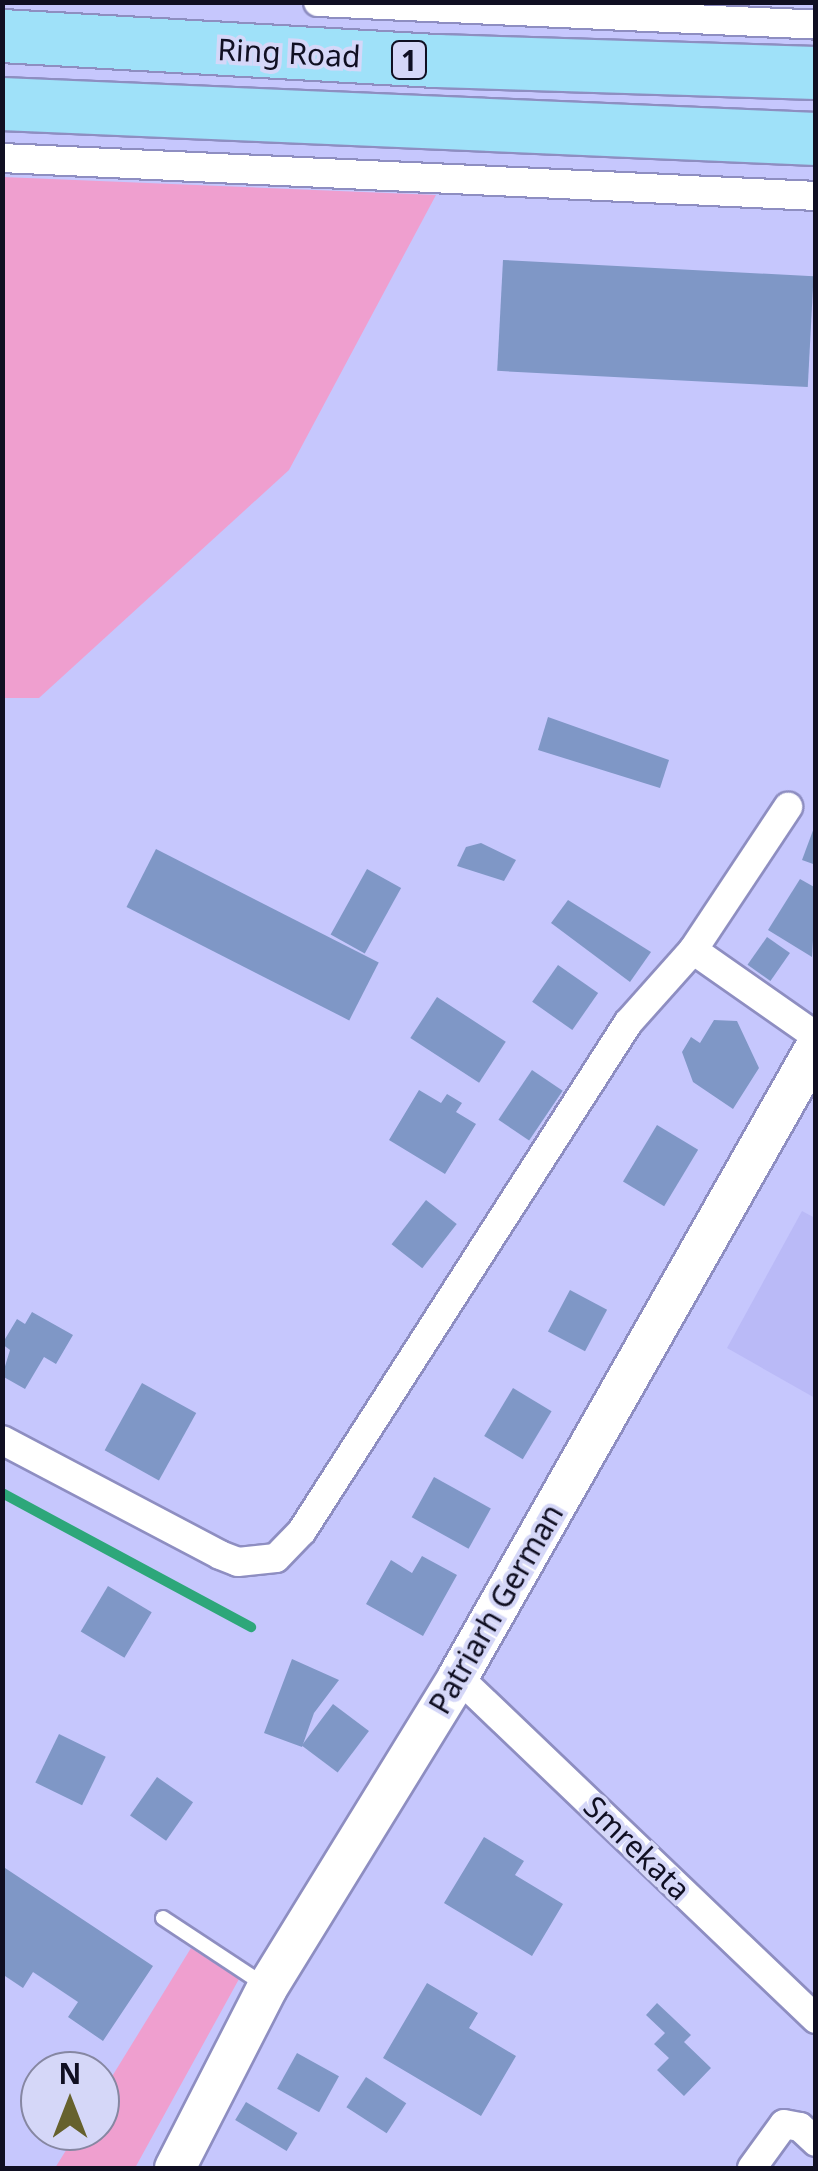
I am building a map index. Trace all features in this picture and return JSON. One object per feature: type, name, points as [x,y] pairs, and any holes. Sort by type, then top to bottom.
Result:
[{"type":"highway","name":"Ring Road","points":[[2,36],[436,62],[816,74]]},
{"type":"highway","name":"1","points":[[2,104],[816,139]]},
{"type":"street","points":[[318,2],[527,6],[816,26]]},
{"type":"street","points":[[2,158],[816,196]]},
{"type":"street","points":[[2,1440],[220,1555],[238,1562],[276,1558],[302,1531],[628,1023],[693,950],[788,807]]},
{"type":"street","points":[[693,950],[816,1036]]},
{"type":"street","name":"Patriarh German","points":[[175,2168],[268,1988],[458,1677],[816,1047]]},
{"type":"street","name":"Smrekata","points":[[458,1677],[816,2018]]},
{"type":"street","points":[[752,2168],[784,2124],[800,2127],[816,2142]]},
{"type":"lane","points":[[164,1918],[268,1988]]},
{"type":"shaded area","points":[[3,177],[436,195],[289,470],[39,698],[3,698]]},
{"type":"shaded area","points":[[802,1211],[815,1218],[815,1398],[727,1348]]},
{"type":"shaded area","points":[[191,1948],[239,1979],[135,2168],[55,2168],[66,2151],[120,2151],[120,2063]]},
{"type":"building","points":[[503,260],[814,276],[808,387],[497,371]]},
{"type":"building","points":[[548,717],[669,760],[660,788],[538,750]]},
{"type":"building","points":[[816,825],[816,865],[802,860]]},
{"type":"building","points":[[481,843],[516,860],[504,881],[457,866],[466,847]]},
{"type":"building","points":[[156,849],[379,962],[349,1020],[126,907]]},
{"type":"building","points":[[367,869],[401,888],[365,954],[331,935]]},
{"type":"building","points":[[800,879],[816,888],[812,957],[768,930]]},
{"type":"building","points":[[568,900],[651,952],[630,982],[551,923]]},
{"type":"building","points":[[767,937],[790,953],[770,981],[747,965]]},
{"type":"building","points":[[558,965],[598,993],[572,1030],[532,1002]]},
{"type":"building","points":[[437,997],[506,1042],[479,1083],[410,1038]]},
{"type":"building","points":[[714,1020],[737,1021],[759,1068],[733,1109],[693,1082],[682,1052],[691,1037],[700,1043]]},
{"type":"building","points":[[532,1070],[563,1091],[529,1140],[498,1120]]},
{"type":"building","points":[[419,1090],[441,1103],[447,1094],[462,1103],[456,1112],[476,1124],[445,1174],[389,1140]]},
{"type":"building","points":[[657,1125],[698,1150],[664,1206],[623,1182]]},
{"type":"building","points":[[426,1200],[457,1224],[422,1268],[392,1244]]},
{"type":"building","points":[[570,1290],[607,1310],[585,1351],[548,1331]]},
{"type":"building","points":[[32,1312],[73,1335],[56,1364],[44,1357],[25,1389],[2,1376],[10,1350],[2,1344],[17,1319],[25,1324]]},
{"type":"building","points":[[142,1383],[196,1413],[159,1480],[105,1450]]},
{"type":"building","points":[[513,1388],[552,1411],[523,1459],[484,1436]]},
{"type":"building","points":[[434,1477],[491,1509],[469,1549],[412,1517]]},
{"type":"building","points":[[422,1556],[457,1575],[423,1636],[366,1604],[391,1560],[412,1573]]},
{"type":"building","points":[[108,1586],[152,1612],[124,1658],[81,1631]]},
{"type":"building","points":[[292,1659],[339,1680],[314,1713],[302,1747],[264,1733]]},
{"type":"building","points":[[333,1704],[369,1731],[338,1773],[302,1746]]},
{"type":"building","points":[[59,1734],[106,1757],[82,1805],[35,1783]]},
{"type":"building","points":[[157,1777],[193,1802],[166,1841],[130,1816]]},
{"type":"building","points":[[484,1837],[524,1861],[515,1875],[563,1904],[532,1956],[444,1903]]},
{"type":"building","points":[[2,1866],[153,1966],[103,2041],[68,2017],[78,2002],[33,1972],[23,1988],[2,1974]]},
{"type":"building","points":[[427,1983],[478,2013],[469,2028],[516,2056],[481,2116],[383,2058]]},
{"type":"building","points":[[657,2003],[691,2035],[684,2042],[711,2068],[684,2096],[657,2070],[669,2058],[654,2044],[665,2033],[646,2015]]},
{"type":"building","points":[[297,2053],[339,2076],[319,2112],[277,2089]]},
{"type":"building","points":[[366,2077],[406,2103],[387,2133],[346,2107]]},
{"type":"building","points":[[246,2102],[297,2133],[287,2151],[235,2120]]},
{"type":"waterway","points":[[2,1493],[251,1627]]}]
